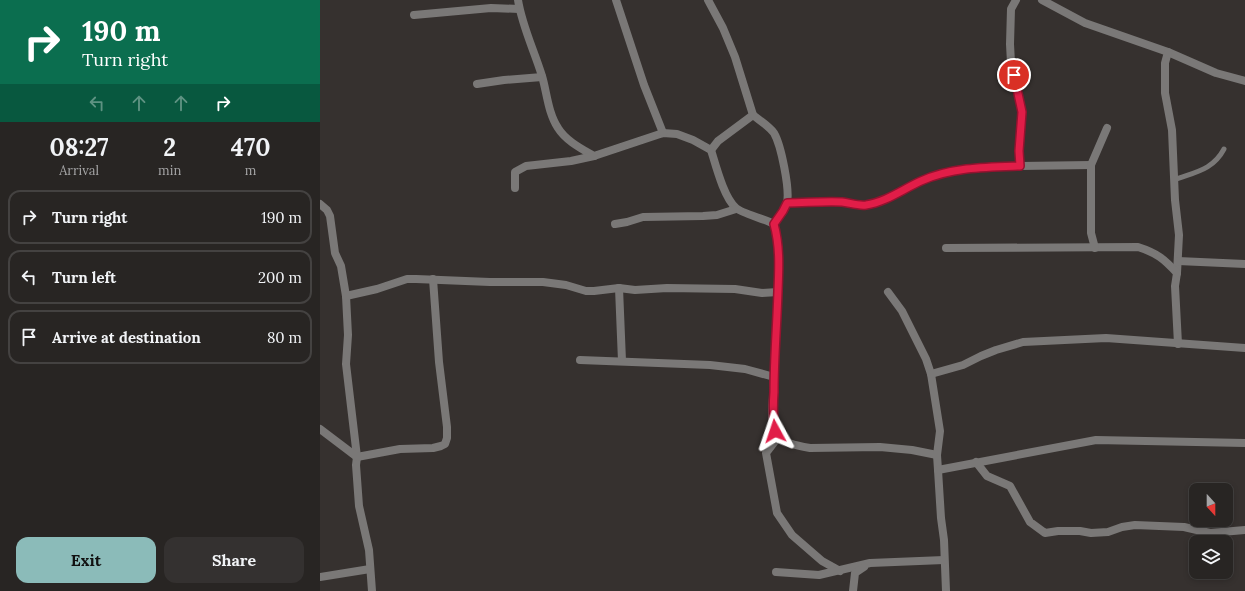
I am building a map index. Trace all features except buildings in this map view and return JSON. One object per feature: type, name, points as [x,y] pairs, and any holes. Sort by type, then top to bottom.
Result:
[{"type":"street","points":[[518,0],[519,9],[528,40],[542,77],[550,108],[558,129],[570,140],[594,156]]},
{"type":"street","points":[[616,0],[644,85],[663,133]]},
{"type":"street","points":[[708,0],[735,57],[753,115],[773,132],[778,141],[787,186],[787,203],[774,224],[779,253],[778,310],[774,377],[773,422],[775,431],[779,436],[788,442],[804,447],[880,447],[912,450],[937,455]]},
{"type":"street","points":[[1016,0],[1011,9],[1010,44],[1011,63],[1022,112],[1019,151],[1020,166]]},
{"type":"street","points":[[1042,0],[1085,23],[1168,52],[1205,69],[1245,81]]},
{"type":"street","points":[[414,15],[491,8],[519,9]]},
{"type":"street","points":[[1168,52],[1165,63],[1165,93],[1172,130],[1174,180],[1179,235],[1175,286],[1178,344]]},
{"type":"street","points":[[477,84],[542,77]]},
{"type":"street","points":[[712,150],[718,141],[753,115]]},
{"type":"street","points":[[1095,248],[1091,232],[1091,165],[1107,128]]},
{"type":"street","points":[[515,188],[515,172],[526,166],[571,161],[594,156],[663,133],[677,134],[712,150],[727,197],[736,209],[774,224]]},
{"type":"street","points":[[787,203],[843,202],[865,205],[877,202],[922,181],[956,171],[988,167],[1091,165]]},
{"type":"street","points":[[320,204],[327,210],[330,216],[334,253],[341,266],[346,296],[348,335],[346,364],[356,458],[358,506],[369,550],[372,591]]},
{"type":"street","points":[[615,224],[624,223],[643,216],[703,216],[716,215],[736,209]]},
{"type":"street","points":[[946,248],[1138,247],[1153,252],[1166,260],[1177,273]]},
{"type":"street","points":[[1178,261],[1245,264]]},
{"type":"street","points":[[346,296],[407,279],[543,282],[566,284],[586,291],[619,288],[635,290],[667,288],[735,289],[762,293],[778,292]]},
{"type":"street","points":[[356,458],[400,448],[437,447],[444,444],[447,438],[439,362],[433,279]]},
{"type":"street","points":[[619,288],[622,361]]},
{"type":"street","points":[[888,292],[902,311],[926,359],[931,374],[940,432],[937,455],[944,540],[946,591]]},
{"type":"street","points":[[931,374],[963,365],[1001,348],[1033,340],[1057,341],[1086,338],[1106,338],[1245,348]]},
{"type":"street","points":[[580,360],[710,365],[745,369],[774,377]]},
{"type":"street","points":[[320,429],[356,458]]},
{"type":"street","points":[[779,436],[766,453],[778,512],[792,535],[822,561],[840,571]]},
{"type":"street","points":[[938,470],[1096,440],[1245,443]]},
{"type":"street","points":[[976,462],[987,476],[1010,486],[1030,522],[1044,533],[1058,531],[1080,531],[1091,533],[1108,532],[1122,527],[1136,525],[1184,527],[1210,533],[1245,530]]},
{"type":"street","points":[[776,572],[819,575],[870,564],[944,560]]},
{"type":"street","points":[[853,591],[855,572],[870,564]]},
{"type":"street","points":[[320,577],[370,569]]},
{"type":"lane","points":[[1174,180],[1209,167],[1219,158],[1224,149]]},
{"type":"route","points":[[775,431],[773,422],[774,377],[778,310],[779,253],[774,224],[787,203],[843,202],[865,205],[877,202],[936,176],[956,171],[988,167],[1020,166],[1019,138],[1022,112],[1014,75]]}]
